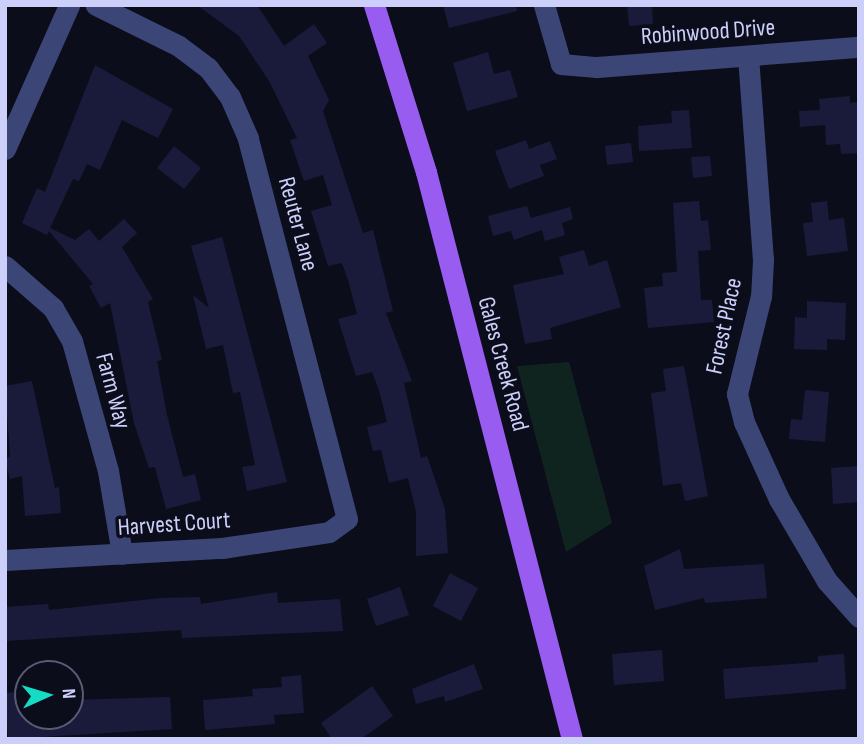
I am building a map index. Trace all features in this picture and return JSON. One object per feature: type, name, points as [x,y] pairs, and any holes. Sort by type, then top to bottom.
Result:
[{"type":"main road","name":"Gales Creek Road","points":[[374,5],[426,172],[572,739]]},
{"type":"street","points":[[5,149],[69,5]]},
{"type":"street","name":"Reuter Lane","points":[[96,5],[179,46],[208,68],[230,97],[248,138],[346,513],[344,526]]},
{"type":"street","name":"Robinwood Drive","points":[[544,5],[561,64],[597,67],[859,47]]},
{"type":"street","name":"Forest Place","points":[[748,55],[763,260],[761,296],[737,394],[744,422],[779,499],[827,581],[859,617]]},
{"type":"street","name":"Farm Way","points":[[5,266],[53,308],[72,341],[108,471],[122,554]]},
{"type":"street","name":"Harvest Court","points":[[5,560],[222,548],[344,526]]},
{"type":"green space","points":[[569,362],[612,523],[566,552],[517,366]]},
{"type":"building","points":[[197,5],[257,5],[284,46],[314,24],[327,43],[308,56],[329,100],[323,111],[363,233],[373,230],[393,311],[386,313],[412,381],[404,383],[421,458],[427,456],[445,509],[448,553],[416,556],[416,512],[408,478],[389,483],[381,450],[373,451],[367,427],[387,422],[372,372],[356,376],[338,319],[357,314],[342,263],[328,266],[311,211],[332,205],[323,175],[304,181],[290,140],[297,138],[269,81],[239,36]]},
{"type":"building","points":[[443,5],[516,5],[517,11],[449,28]]},
{"type":"building","points":[[627,5],[652,5],[653,24],[629,26]]},
{"type":"building","points":[[488,52],[494,74],[510,70],[518,97],[467,111],[453,63]]},
{"type":"building","points":[[95,65],[173,109],[158,138],[122,120],[100,170],[87,164],[79,181],[73,179],[50,228],[75,240],[89,229],[99,241],[124,219],[137,233],[122,247],[153,299],[148,302],[162,360],[157,361],[167,415],[183,477],[195,474],[201,500],[166,509],[155,467],[149,468],[134,423],[110,303],[101,308],[89,286],[93,284],[49,231],[47,235],[22,223],[37,188],[45,192]]},
{"type":"building","points":[[850,96],[850,103],[859,102],[859,153],[841,154],[840,144],[826,145],[825,125],[800,127],[799,111],[820,110],[819,99]]},
{"type":"building","points":[[689,110],[692,148],[639,151],[638,126],[672,123],[671,111]]},
{"type":"building","points":[[526,140],[529,149],[550,141],[557,159],[540,165],[544,176],[509,189],[495,151]]},
{"type":"building","points":[[631,143],[633,162],[607,165],[605,146]]},
{"type":"building","points":[[174,146],[201,168],[184,189],[157,168]]},
{"type":"building","points":[[710,156],[712,176],[693,178],[691,157]]},
{"type":"building","points":[[699,201],[701,221],[708,220],[711,250],[698,251],[701,300],[712,300],[714,322],[648,328],[644,288],[663,286],[662,273],[677,272],[673,203]]},
{"type":"building","points":[[827,201],[829,220],[844,218],[848,251],[807,256],[803,223],[813,222],[811,203]]},
{"type":"building","points":[[527,206],[531,218],[570,207],[573,219],[562,223],[565,235],[545,241],[542,230],[514,240],[511,231],[493,236],[488,216]]},
{"type":"building","points":[[222,237],[287,482],[247,491],[242,467],[255,465],[240,392],[233,393],[223,345],[206,349],[193,295],[209,308],[191,246]]},
{"type":"building","points":[[584,250],[589,266],[607,260],[621,307],[550,328],[552,339],[525,344],[513,285],[564,274],[559,257]]},
{"type":"building","points":[[807,301],[846,303],[845,340],[827,339],[827,350],[794,349],[795,317],[807,318]]},
{"type":"building","points":[[684,366],[708,496],[685,501],[681,483],[663,486],[651,393],[666,391],[663,369]]},
{"type":"building","points":[[32,381],[55,488],[59,487],[61,513],[25,516],[22,476],[10,479],[5,460],[10,456],[5,386]]},
{"type":"building","points":[[805,390],[829,392],[825,442],[789,439],[791,419],[802,420]]},
{"type":"building","points":[[859,466],[859,502],[833,504],[831,468]]},
{"type":"building","points":[[680,549],[684,569],[764,564],[767,598],[705,603],[704,598],[655,610],[644,566]]},
{"type":"building","points":[[450,573],[478,588],[461,621],[433,606]]},
{"type":"building","points":[[400,587],[409,615],[376,626],[367,599]]},
{"type":"building","points":[[277,592],[278,603],[340,599],[343,631],[182,638],[181,630],[6,641],[5,607],[48,604],[49,610],[161,598],[200,597],[201,604]]},
{"type":"building","points":[[662,650],[664,681],[614,685],[612,654]]},
{"type":"building","points":[[844,654],[846,689],[725,699],[723,669],[818,662],[818,656]]},
{"type":"building","points":[[474,664],[483,689],[445,702],[444,696],[416,704],[412,689]]},
{"type":"building","points":[[301,675],[304,713],[274,715],[275,724],[205,730],[203,700],[253,696],[252,689],[282,687],[281,677]]},
{"type":"building","points":[[372,686],[393,716],[361,739],[332,739],[321,723]]},
{"type":"building","points":[[14,692],[14,730],[84,730],[84,700],[170,697],[172,729],[8,739],[5,693]]}]
